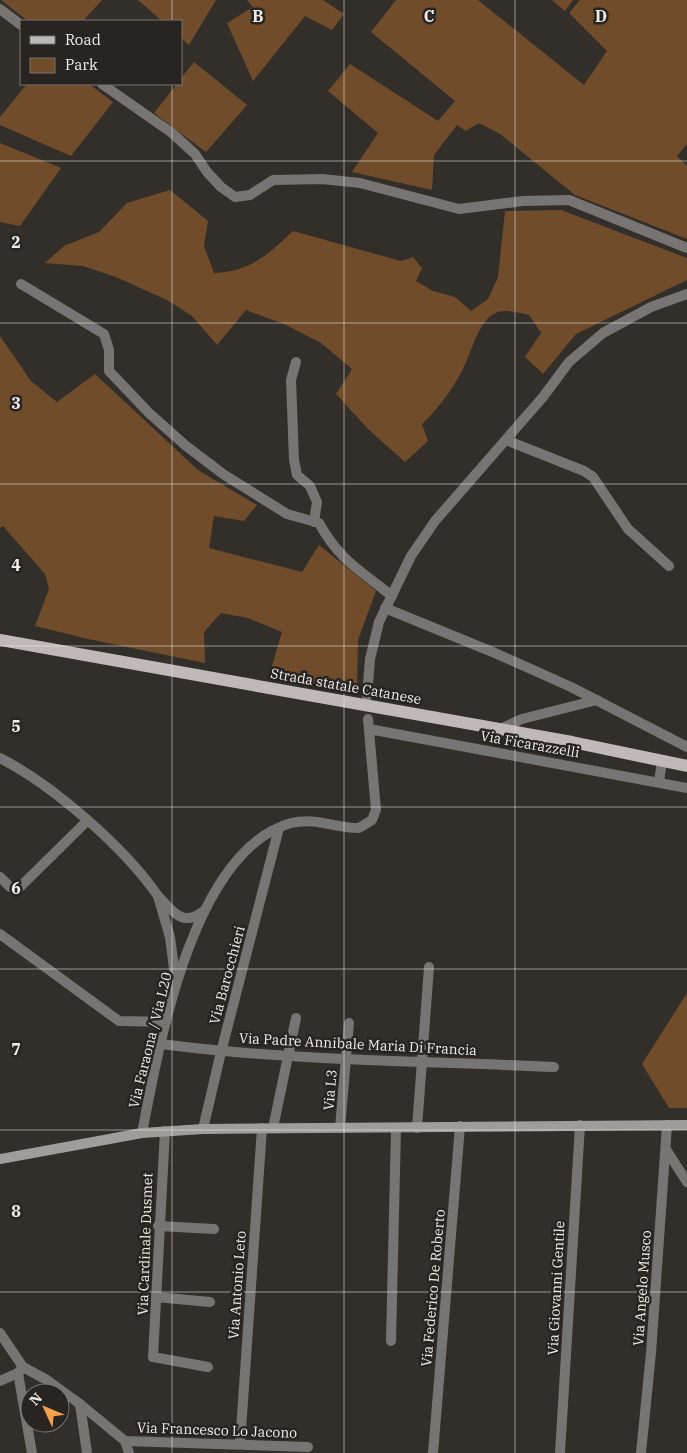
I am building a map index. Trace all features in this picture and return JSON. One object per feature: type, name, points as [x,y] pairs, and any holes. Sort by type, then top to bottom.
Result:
[{"type":"main road","name":"Strada statale Catanese","points":[[0,640],[500,729],[687,766]]},
{"type":"main road","points":[[0,1159],[142,1133],[203,1129],[687,1125]]},
{"type":"street","points":[[0,9],[20,24]]},
{"type":"street","points":[[103,85],[172,133],[195,154],[207,172],[221,187],[235,196],[250,195],[273,180],[322,179],[360,183],[459,209],[523,201],[569,200],[687,248]]},
{"type":"street","points":[[22,284],[104,334],[109,350],[109,371],[148,414],[185,445],[236,483],[287,514],[319,523],[331,545],[346,561],[392,596]]},
{"type":"street","points":[[367,696],[370,659],[384,608],[392,596],[411,556],[435,521],[543,398],[569,362],[603,333],[651,307],[687,294]]},
{"type":"street","points":[[296,362],[290,380],[294,460],[297,476],[310,486],[317,502],[314,522]]},
{"type":"street","points":[[506,440],[584,471],[594,477],[628,529],[669,566]]},
{"type":"street","points":[[384,608],[495,653],[597,700],[687,746]]},
{"type":"street","points":[[500,729],[522,719],[597,700]]},
{"type":"street","name":"Via Ficarazzelli","points":[[368,724],[687,788]]},
{"type":"street","name":"Via Faraona / Via L20","points":[[142,1133],[176,985],[205,910],[231,867],[242,854],[279,828],[310,820],[359,828],[372,820],[376,810],[368,724]]},
{"type":"street","points":[[0,758],[41,782],[127,857],[173,913],[182,918],[191,929],[194,937]]},
{"type":"street","points":[[659,782],[662,761]]},
{"type":"street","points":[[0,877],[14,888],[87,822]]},
{"type":"street","name":"Via Barocchieri","points":[[203,1129],[279,828]]},
{"type":"street","points":[[158,896],[167,925],[176,985]]},
{"type":"street","points":[[167,925],[173,919],[196,917],[205,910]]},
{"type":"street","points":[[0,934],[119,1020],[166,1022]]},
{"type":"street","points":[[417,1128],[429,967]]},
{"type":"street","name":"Via Antonio Leto","points":[[240,1444],[267,1128],[296,1018]]},
{"type":"street","name":"Via L3","points":[[340,1128],[349,1023]]},
{"type":"street","name":"Via Padre Annibale Maria Di Francia","points":[[161,1044],[221,1052],[287,1056],[554,1067]]},
{"type":"street","name":"Via Giovanni Gentile","points":[[560,1453],[580,1125]]},
{"type":"street","name":"Via Angelo Musco","points":[[641,1453],[667,1151],[667,1125]]},
{"type":"street","name":"Via Federico De Roberto","points":[[433,1453],[460,1126]]},
{"type":"street","points":[[390,1341],[396,1128]]},
{"type":"street","name":"Via Cardinale Dusmet","points":[[165,1131],[158,1226],[153,1357],[208,1367]]},
{"type":"street","points":[[667,1151],[687,1182]]},
{"type":"street","points":[[158,1226],[214,1228]]},
{"type":"street","points":[[156,1297],[210,1302]]},
{"type":"street","points":[[0,1333],[21,1370],[32,1453]]},
{"type":"street","points":[[0,1381],[21,1370],[47,1380],[125,1441],[129,1453]]},
{"type":"street","points":[[80,1404],[88,1453]]},
{"type":"street","name":"Via Francesco Lo Jacono","points":[[125,1441],[308,1446]]},
{"type":"green space","points":[[1,0],[102,0],[84,20],[27,20]]},
{"type":"green space","points":[[138,0],[216,0],[189,45],[182,39],[182,20],[161,20]]},
{"type":"green space","points":[[247,0],[323,0],[344,14],[332,30],[305,16],[253,81],[227,23],[253,7]]},
{"type":"green space","points":[[396,0],[478,0],[584,85],[607,51],[569,13],[580,0],[687,0],[687,144],[677,156],[687,166],[687,239],[575,195],[500,134],[479,123],[466,131],[457,125],[434,155],[432,190],[352,172],[378,133],[328,91],[350,64],[438,121],[455,101],[371,32]]},
{"type":"green space","points":[[552,0],[573,0],[565,11]]},
{"type":"green space","points":[[194,62],[247,105],[206,152],[154,113],[176,85],[182,85],[182,77]]},
{"type":"green space","points":[[26,85],[90,85],[113,102],[71,156],[0,125],[0,117]]},
{"type":"green space","points":[[0,143],[61,168],[20,226],[0,222]]},
{"type":"green space","points":[[170,190],[208,221],[204,246],[214,273],[227,272],[249,265],[267,254],[293,231],[401,261],[413,257],[422,268],[416,281],[433,291],[455,297],[471,311],[488,299],[498,277],[505,211],[561,210],[687,258],[687,280],[576,334],[543,374],[525,357],[541,333],[529,315],[505,311],[492,315],[478,333],[466,363],[454,384],[440,405],[422,424],[428,441],[405,462],[369,430],[336,394],[352,369],[321,343],[284,324],[246,310],[217,345],[192,316],[167,300],[116,277],[83,266],[45,263],[64,246],[99,232],[127,203]]},
{"type":"green space","points":[[0,336],[31,381],[57,402],[95,374],[198,470],[257,505],[244,521],[214,516],[209,548],[302,572],[319,545],[376,591],[358,640],[357,694],[269,676],[282,632],[248,618],[221,613],[204,632],[205,663],[35,626],[49,589],[45,574],[3,526],[0,528]]},
{"type":"green space","points":[[687,993],[687,1108],[669,1108],[642,1064]]}]
